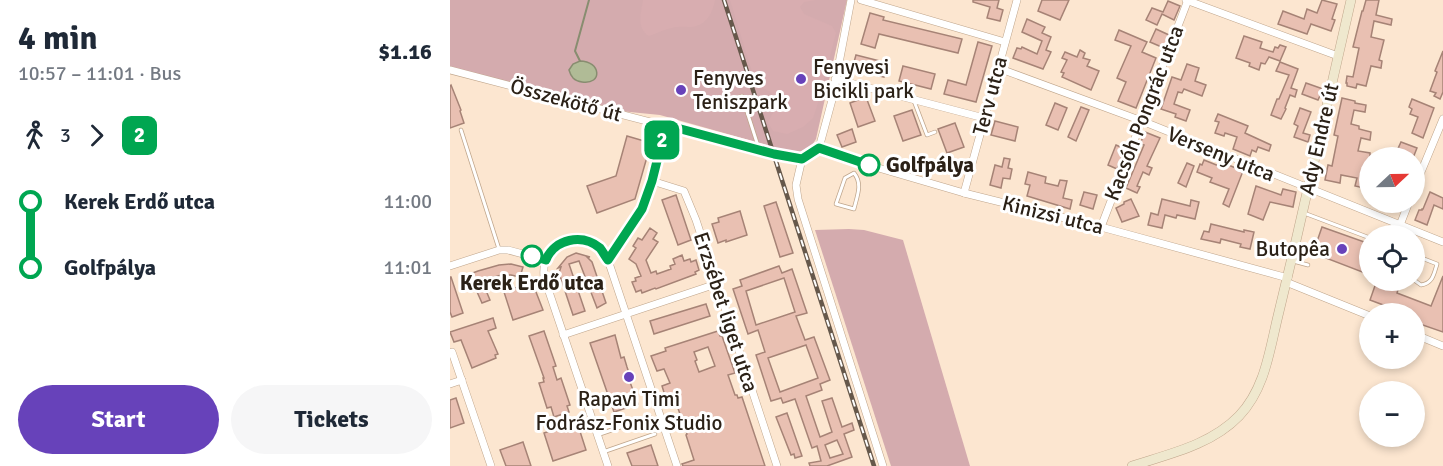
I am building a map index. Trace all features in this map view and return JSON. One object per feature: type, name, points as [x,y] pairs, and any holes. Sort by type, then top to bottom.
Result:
[{"type":"street","points":[[851,0],[832,100],[819,148],[802,159],[796,185],[798,199],[883,466]]},
{"type":"street","points":[[861,0],[1005,42]]},
{"type":"street","name":"Terv utca","points":[[964,193],[1017,0]]},
{"type":"street","points":[[1187,0],[1338,56]]},
{"type":"street","name":"Kacsóh Pongrác utca","points":[[1101,227],[1187,0]]},
{"type":"street","name":"Ady Endre út","points":[[1132,466],[1202,442],[1223,430],[1238,417],[1252,399],[1262,379],[1292,261],[1351,0]]},
{"type":"street","name":"Verseny utca","points":[[998,68],[1142,121],[1400,225]]},
{"type":"street","name":"Összekötő út","points":[[450,70],[802,159]]},
{"type":"street","points":[[835,79],[984,118]]},
{"type":"street","points":[[1425,162],[1443,119]]},
{"type":"street","points":[[608,260],[642,209],[652,181],[666,125]]},
{"type":"street","name":"Kinizsi utca","points":[[819,148],[858,162],[964,193],[1101,227],[1286,282],[1359,312]]},
{"type":"street","name":"Erzsébet liget utca","points":[[652,181],[684,191],[696,220],[777,466]]},
{"type":"street","points":[[1400,225],[1405,213]]},
{"type":"street","name":"Verseny utca","points":[[1425,235],[1443,242]]},
{"type":"street","points":[[608,466],[543,270],[553,248],[574,239],[594,244],[608,260],[677,466]]},
{"type":"street","points":[[450,266],[499,250],[508,250],[546,260]]},
{"type":"street","points":[[563,334],[716,284]]},
{"type":"street","points":[[1425,339],[1443,346]]},
{"type":"street","points":[[452,352],[490,466]]},
{"type":"street","points":[[450,384],[462,380]]},
{"type":"lane","points":[[726,102],[742,96],[759,149]]},
{"type":"lane","points":[[913,99],[927,135],[935,132]]},
{"type":"lane","points":[[461,130],[499,250]]},
{"type":"lane","points":[[854,173],[860,186],[854,209],[836,204],[844,178],[854,173],[858,162]]},
{"type":"lane","points":[[1303,212],[1359,234]]},
{"type":"lane","points":[[1425,259],[1437,264],[1432,279],[1425,284]]},
{"type":"lane","points":[[1292,261],[1308,265]]},
{"type":"lane","points":[[597,435],[650,417]]},
{"type":"lane","points":[[603,452],[655,434]]},
{"type":"shaded area","points":[[450,0],[847,0],[816,139],[811,147],[802,153],[791,153],[660,115],[600,109],[450,70]]},
{"type":"shaded area","points":[[643,0],[715,0],[704,22],[691,27],[666,29],[649,36],[641,25]]},
{"type":"shaded area","points":[[730,0],[816,0],[804,2],[800,7],[804,14],[832,26],[836,33],[817,106],[813,118],[803,127],[787,134],[773,131],[768,122],[777,106],[771,92],[756,85]]},
{"type":"shaded area","points":[[580,61],[587,62],[595,68],[597,73],[594,80],[582,82],[572,77],[569,70],[573,64]]},
{"type":"shaded area","points":[[815,230],[864,230],[903,240],[970,466],[891,466]]},
{"type":"building","points":[[973,0],[999,0],[997,8],[1003,10],[1000,21],[987,18],[990,7],[973,2]]},
{"type":"building","points":[[1042,0],[1069,0],[1060,20],[1038,11]]},
{"type":"building","points":[[1322,0],[1337,4],[1331,31],[1311,24],[1307,34],[1278,24],[1283,11],[1304,19],[1307,9],[1317,13]]},
{"type":"building","points":[[1366,0],[1379,0],[1376,15],[1392,19],[1391,25],[1374,21],[1371,37],[1384,40],[1379,60],[1382,61],[1381,68],[1371,66],[1366,86],[1357,84],[1356,88],[1347,86],[1346,83],[1347,76],[1353,77],[1359,48],[1353,47]]},
{"type":"building","points":[[1168,1],[1180,6],[1174,20],[1162,14],[1157,25],[1146,20],[1152,8],[1163,12]]},
{"type":"building","points":[[870,13],[884,17],[883,20],[962,39],[958,53],[879,34],[875,48],[861,44]]},
{"type":"building","points":[[1027,19],[1045,27],[1042,33],[1051,37],[1046,50],[1051,52],[1043,69],[1013,58],[1017,48],[1022,47],[1037,54],[1042,41],[1022,32]]},
{"type":"building","points":[[1156,29],[1169,35],[1164,48],[1150,42]]},
{"type":"building","points":[[1119,30],[1147,42],[1142,52],[1156,58],[1136,108],[1118,101],[1126,82],[1117,78],[1131,46],[1115,40]]},
{"type":"building","points":[[1244,36],[1262,42],[1260,48],[1273,52],[1275,47],[1278,48],[1280,45],[1286,47],[1280,61],[1269,57],[1265,64],[1261,63],[1259,70],[1249,66],[1250,63],[1236,58]]},
{"type":"building","points":[[978,42],[992,46],[976,102],[944,94],[948,80],[966,85]]},
{"type":"building","points":[[1080,50],[1085,53],[1083,58],[1090,60],[1087,66],[1099,71],[1091,90],[1062,77],[1064,73],[1061,72],[1067,60],[1062,58],[1065,52],[1077,57]]},
{"type":"building","points":[[1443,51],[1443,92],[1440,99],[1434,96],[1436,93],[1430,91]]},
{"type":"building","points":[[856,55],[888,63],[884,77],[852,69]]},
{"type":"building","points":[[1280,62],[1298,69],[1291,88],[1297,90],[1295,97],[1290,95],[1281,119],[1271,115],[1289,75],[1276,71]]},
{"type":"building","points":[[1187,64],[1199,68],[1195,81],[1206,85],[1202,96],[1184,89],[1182,93],[1178,92],[1174,104],[1190,110],[1186,121],[1175,117],[1176,114],[1161,109],[1172,77],[1181,80]]},
{"type":"building","points":[[903,66],[935,74],[931,89],[899,81]]},
{"type":"building","points":[[1306,83],[1323,89],[1318,100],[1302,94]]},
{"type":"building","points":[[450,86],[464,123],[450,128]]},
{"type":"building","points":[[866,97],[875,121],[858,127],[850,103]]},
{"type":"building","points":[[1342,98],[1366,105],[1365,112],[1354,110],[1351,124],[1371,132],[1370,140],[1361,138],[1358,151],[1359,187],[1355,186],[1357,178],[1341,175],[1340,183],[1325,180],[1328,165],[1332,166],[1338,136],[1334,135]]},
{"type":"building","points":[[1412,99],[1434,108],[1423,138],[1412,133],[1418,117],[1410,114],[1412,109],[1409,107]]},
{"type":"building","points":[[1055,103],[1067,108],[1058,130],[1046,125]]},
{"type":"building","points":[[1081,107],[1089,110],[1076,141],[1068,137]]},
{"type":"building","points":[[1300,108],[1311,112],[1303,133],[1310,135],[1308,142],[1294,137],[1298,126],[1294,124]]},
{"type":"building","points":[[912,110],[921,135],[903,141],[894,116]]},
{"type":"building","points":[[1218,114],[1248,126],[1245,133],[1271,145],[1269,151],[1258,147],[1256,152],[1252,150],[1250,156],[1233,149],[1237,137],[1215,133],[1219,122],[1215,121]]},
{"type":"building","points":[[995,121],[1018,127],[1015,141],[991,135]]},
{"type":"building","points":[[955,123],[964,147],[947,153],[938,129]]},
{"type":"building","points":[[852,129],[856,142],[842,147],[837,135]]},
{"type":"building","points":[[1145,132],[1160,138],[1147,166],[1152,168],[1149,175],[1143,172],[1137,186],[1140,187],[1137,193],[1126,188],[1144,145],[1140,144]]},
{"type":"building","points":[[627,136],[651,143],[635,199],[597,213],[587,186],[616,176]]},
{"type":"building","points":[[1401,142],[1414,147],[1399,147]]},
{"type":"building","points":[[1116,145],[1125,149],[1117,169],[1108,165]]},
{"type":"building","points":[[1004,158],[1010,159],[1008,168],[1012,169],[1010,179],[1003,178],[1001,188],[990,185],[995,165],[1002,167]]},
{"type":"building","points":[[1204,160],[1224,168],[1226,164],[1243,171],[1229,207],[1223,204],[1229,189],[1210,182],[1212,178],[1197,172]]},
{"type":"building","points":[[1187,163],[1194,166],[1186,187],[1178,183]]},
{"type":"building","points":[[1028,172],[1046,177],[1045,183],[1058,186],[1060,180],[1067,181],[1063,198],[1072,200],[1070,209],[1027,196],[1030,185],[1025,184]]},
{"type":"building","points":[[1256,186],[1281,195],[1283,189],[1296,192],[1293,207],[1270,202],[1263,220],[1248,214]]},
{"type":"building","points":[[1084,192],[1097,195],[1093,209],[1080,205]]},
{"type":"building","points":[[1430,192],[1443,198],[1443,209],[1434,205],[1427,225],[1415,220],[1418,213],[1425,213],[1425,204]]},
{"type":"building","points":[[676,195],[691,240],[678,245],[662,200]]},
{"type":"building","points":[[1131,199],[1139,216],[1122,222],[1116,208]]},
{"type":"building","points":[[1162,199],[1190,206],[1191,200],[1199,202],[1195,219],[1165,215],[1162,228],[1148,225],[1151,213],[1158,215]]},
{"type":"building","points":[[776,202],[793,253],[780,257],[764,206]]},
{"type":"building","points":[[740,211],[747,235],[718,243],[712,224],[719,222],[718,218]]},
{"type":"building","points":[[1211,224],[1244,232],[1244,230],[1254,232],[1250,249],[1221,239],[1220,243],[1201,239],[1204,231],[1209,232]]},
{"type":"building","name":"Butopêa","points":[[1322,227],[1359,240],[1359,271],[1313,253]]},
{"type":"building","points":[[650,228],[657,233],[653,239],[658,242],[646,260],[651,273],[656,271],[657,274],[671,269],[670,266],[675,264],[673,259],[682,255],[684,261],[696,260],[699,270],[695,272],[696,274],[656,289],[642,293],[641,290],[636,292],[632,282],[641,276],[636,264],[629,259],[636,248],[633,246],[638,238],[642,240]]},
{"type":"building","points":[[576,253],[590,257],[587,257],[592,262],[606,303],[597,308],[579,261],[569,264],[585,311],[573,315],[559,273],[561,267],[558,268],[567,257]]},
{"type":"building","points":[[511,264],[523,267],[520,277],[501,275],[482,281],[490,300],[482,303],[474,285],[468,288],[465,280],[472,278],[470,274],[499,265]]},
{"type":"building","points":[[779,266],[782,273],[792,269],[807,313],[796,316],[805,340],[814,337],[830,380],[820,384],[822,390],[806,396],[820,437],[832,432],[822,401],[832,398],[842,427],[852,423],[854,430],[844,434],[852,457],[827,466],[810,466],[809,463],[821,461],[817,446],[812,448],[795,399],[783,403],[781,398],[771,401],[756,355],[765,352],[758,330],[748,334],[733,289],[742,286],[740,280]],"holes":[[[784,278],[795,312],[756,325],[746,291]],[[806,345],[818,378],[780,392],[768,358]],[[837,440],[843,454],[830,458],[825,445]]]},
{"type":"building","points":[[1443,276],[1443,332],[1425,326],[1425,304],[1431,306]]},
{"type":"building","points":[[450,277],[463,313],[452,317],[450,312]]},
{"type":"building","points":[[531,282],[543,310],[513,320],[504,292]]},
{"type":"building","points":[[1373,291],[1398,291],[1397,293],[1423,303],[1378,303],[1370,300]]},
{"type":"building","points":[[706,304],[710,316],[654,334],[650,321]]},
{"type":"building","points":[[493,318],[496,328],[488,331],[498,354],[495,355],[496,358],[472,368],[461,340],[454,342],[450,332]]},
{"type":"building","points":[[544,331],[556,366],[553,367],[557,380],[561,378],[570,405],[567,406],[569,412],[554,417],[551,407],[547,408],[539,383],[544,382],[544,378],[529,336]]},
{"type":"building","points":[[718,331],[722,336],[735,373],[728,375],[735,395],[738,398],[742,397],[765,466],[683,466],[682,464],[694,460],[687,434],[681,420],[679,421],[677,415],[680,414],[675,400],[667,402],[662,386],[670,383],[664,369],[657,371],[651,356],[666,351],[665,348]],"holes":[[[708,347],[715,366],[699,372],[694,352]]]},
{"type":"building","points":[[615,335],[638,404],[614,412],[590,343]]},
{"type":"building","points":[[456,398],[464,423],[450,428],[450,400]]},
{"type":"building","points":[[787,413],[802,456],[795,458],[794,454],[791,455],[776,417]]},
{"type":"building","points":[[577,422],[586,450],[553,461],[544,433]]},
{"type":"building","points":[[523,442],[531,466],[506,466],[500,450]]},
{"type":"building","points":[[651,445],[658,466],[632,466],[627,453]]},
{"type":"waterway","points":[[580,61],[575,51],[589,0]]},
{"type":"railway","points":[[724,0],[874,466]]},
{"type":"bus line","name":"2","points":[[532,256],[546,260],[553,248],[574,239],[594,244],[608,260],[642,209],[652,181],[666,125],[774,154],[802,159],[819,148],[869,165]]},
{"type":"place","name":"Fenyvesi Bicikli park","points":[[801,79]]},
{"type":"place","name":"Fenyves Teniszpark","points":[[681,90]]},
{"type":"place","name":"Golfpálya","points":[[869,165]]},
{"type":"place","name":"Butopêa","points":[[1342,249]]},
{"type":"place","name":"Kerek Erdő utca","points":[[532,256]]},
{"type":"place","name":"Rapavi Timi Fodrász-Fonix Studio","points":[[629,377]]}]
